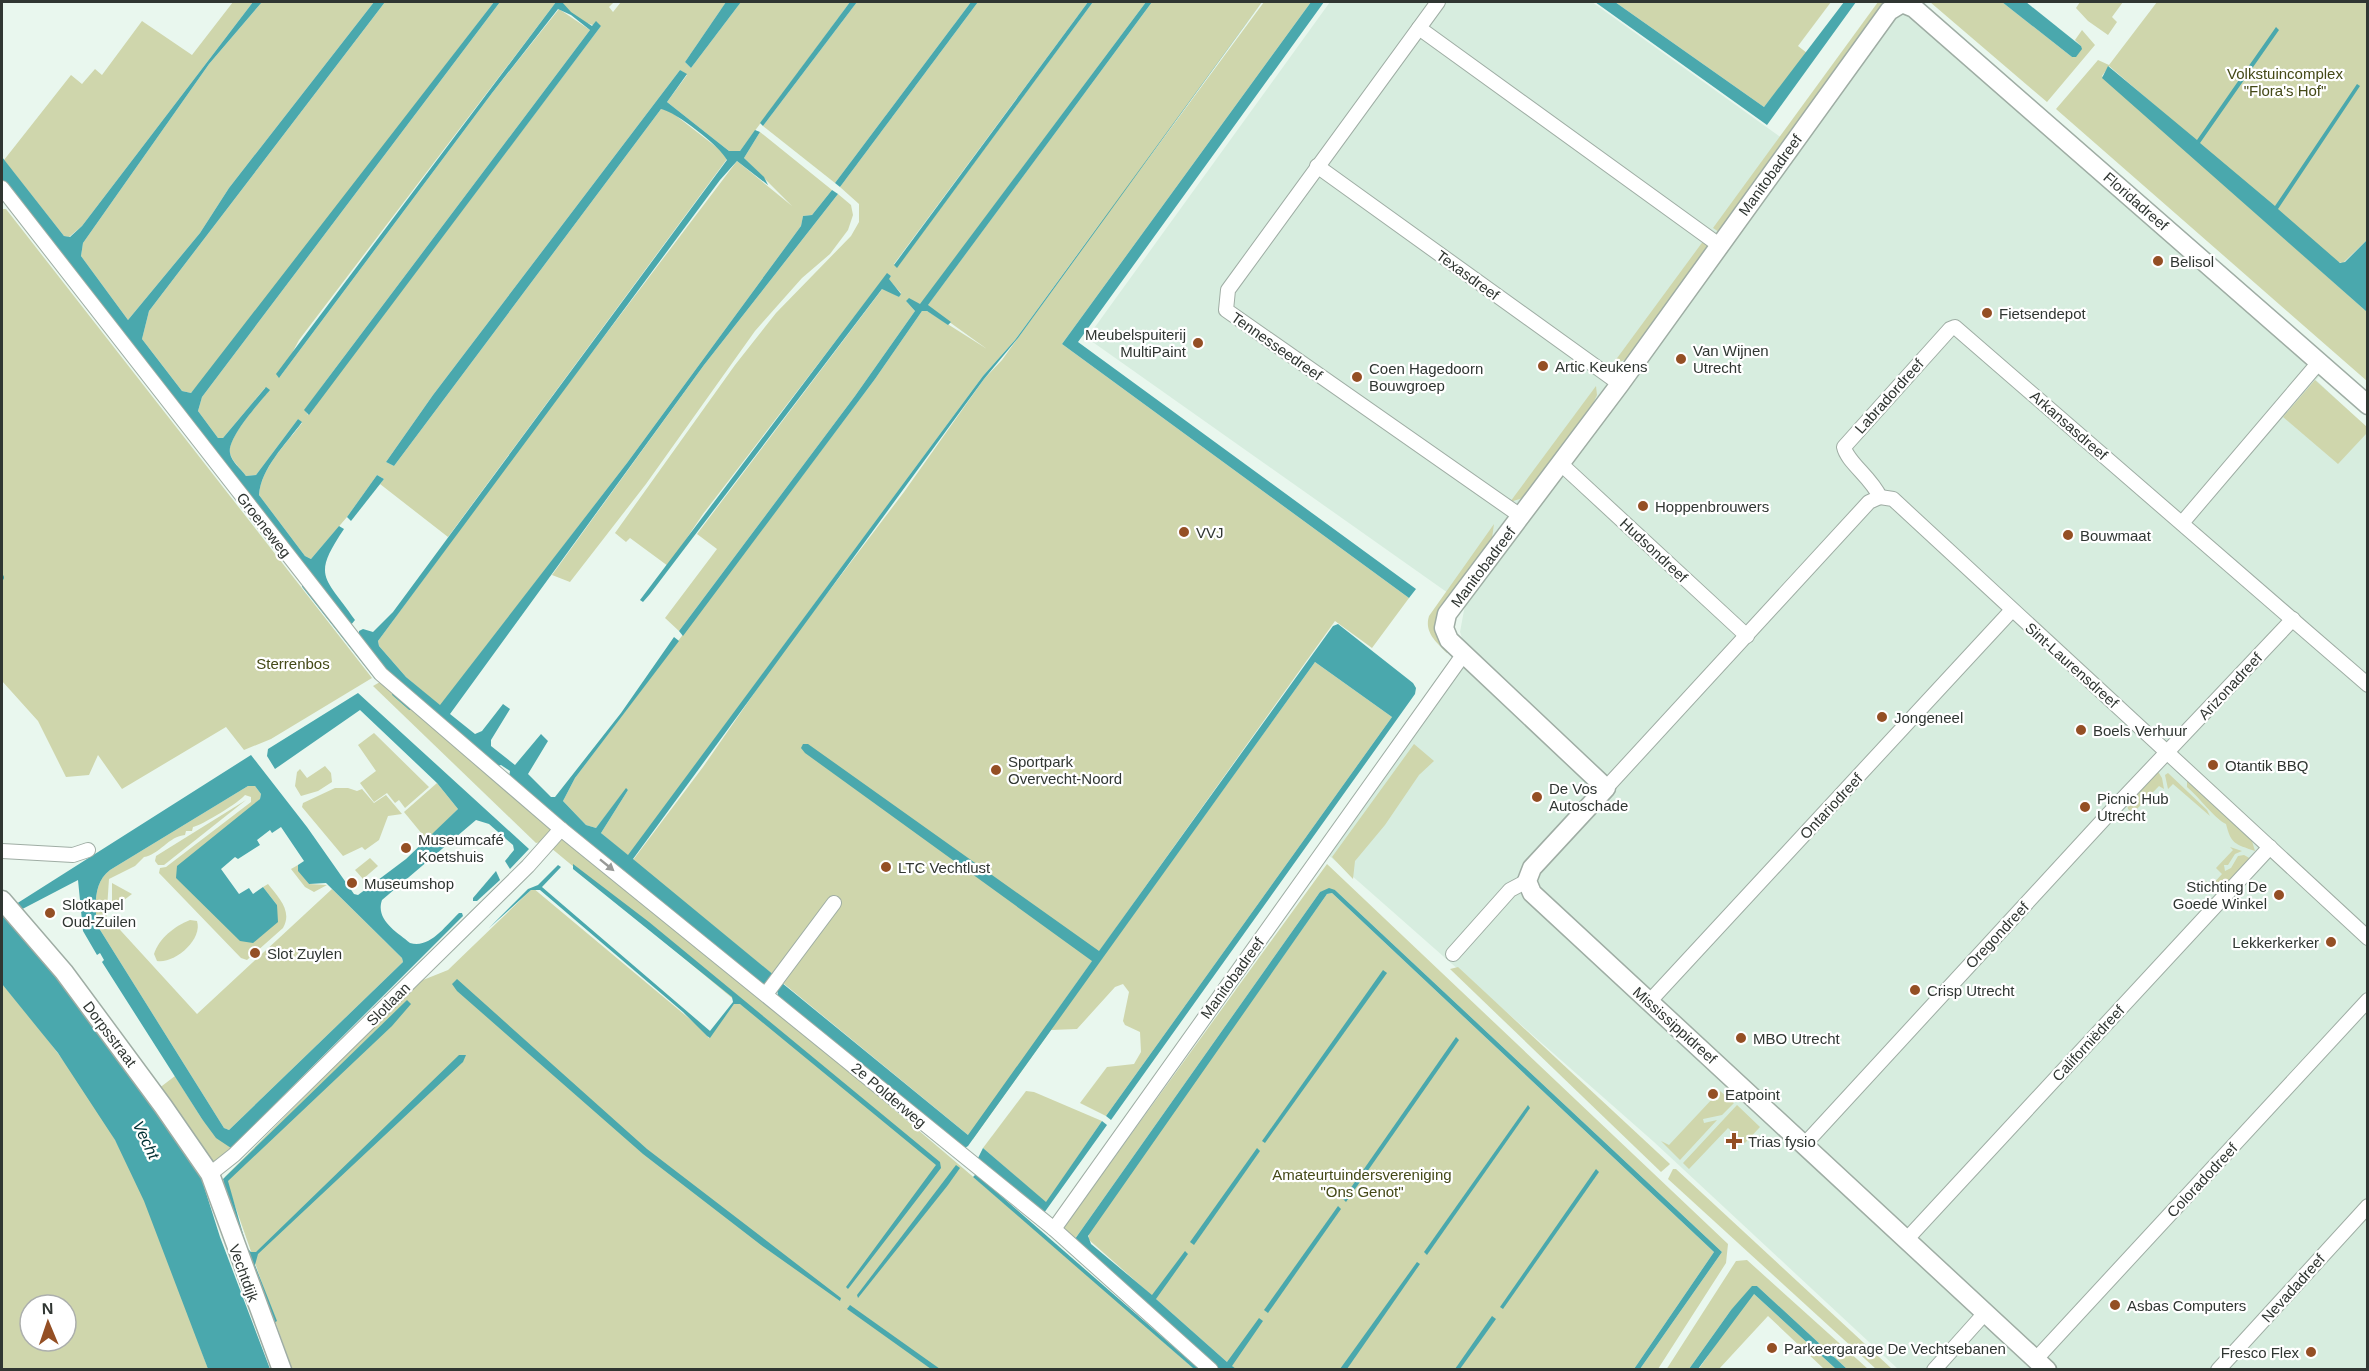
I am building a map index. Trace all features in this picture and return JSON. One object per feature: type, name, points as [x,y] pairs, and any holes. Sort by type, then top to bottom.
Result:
[{"type":"street","name":"Tennesseedreef","points":[[1438,2],[1228,290],[1226,310],[1522,517]]},
{"type":"street","name":"Manitobadreef","points":[[1054,1229],[1463,655],[1449,640],[1444,628],[1447,614],[1620,384],[1889,11],[1902,3]]},
{"type":"street","name":"Floridadreef","points":[[1902,3],[1908,4],[1922,15],[2367,405]]},
{"type":"street","points":[[1419,28],[1719,245]]},
{"type":"street","name":"Texasdreef","points":[[1317,166],[1620,384]]},
{"type":"street","name":"Groeneweg","points":[[2,188],[381,674],[561,829]]},
{"type":"street","name":"Labradordreef","points":[[1880,497],[1874,483],[1845,454],[1844,447],[1950,329],[1955,327]]},
{"type":"street","name":"Arkansasdreef","points":[[1955,327],[2367,684]]},
{"type":"street","points":[[2182,524],[2320,362]]},
{"type":"street","name":"Hudsondreef","points":[[1561,464],[1747,636]]},
{"type":"street","points":[[1453,954],[1510,890],[1527,881],[1532,868],[1869,502],[1880,497]]},
{"type":"street","name":"Sint-Laurensdreef","points":[[1880,497],[1893,499],[2367,938]]},
{"type":"street","name":"Ontariodreef","points":[[1649,1002],[2012,610]]},
{"type":"street","name":"Arizonadreef","points":[[2167,753],[2293,620]]},
{"type":"street","points":[[1463,655],[1606,788]]},
{"type":"street","name":"Oregondreef","points":[[1804,1145],[2167,753]]},
{"type":"street","name":"2e Polderweg","points":[[561,829],[766,993],[1054,1229],[1211,1370]]},
{"type":"street","name":"Slotlaan","points":[[210,1174],[234,1155],[528,867],[561,829]]},
{"type":"street","name":"Californiëdreef","points":[[1907,1239],[2271,847]]},
{"type":"street","points":[[2,851],[73,855],[88,850]]},
{"type":"street","name":"Mississippidreef","points":[[1527,881],[1532,893],[2042,1364]]},
{"type":"street","points":[[766,993],[834,903]]},
{"type":"street","name":"Dorpsstraat","points":[[9,908],[71,982],[210,1174]]},
{"type":"street","name":"Coloradodreef","points":[[2042,1364],[2367,1000]]},
{"type":"street","name":"Vechtdijk","points":[[210,1174],[282,1370]]},
{"type":"street","name":"Nevadadreef","points":[[2218,1370],[2367,1206]]},
{"type":"street","points":[[1934,1370],[1985,1312]]},
{"type":"shaded area","points":[[1330,2],[1592,2],[1793,146],[1896,2],[2326,368],[2316,380],[2367,428],[2367,1369],[1898,1369],[1654,1142],[1325,852],[1467,653],[1460,632],[1465,605],[1087,338]]},
{"type":"green space","points":[[233,2],[253,2],[82,226],[69,237],[64,236],[4,160],[71,75],[82,84],[95,69],[102,75],[142,21],[192,55]]},
{"type":"green space","points":[[262,2],[374,2],[229,188],[200,233],[128,320],[81,256],[83,243],[209,64]]},
{"type":"green space","points":[[385,2],[494,2],[219,360],[191,393],[182,391],[142,339],[149,311]]},
{"type":"green space","points":[[500,2],[556,2],[299,340],[279,378],[492,93],[559,9],[590,30],[325,382],[305,410],[308,415],[601,26],[579,19],[562,2],[614,2],[609,7],[613,12],[621,2],[726,2],[685,62],[691,68],[741,2],[850,2],[740,151],[729,151],[667,102],[687,75],[680,70],[433,395],[386,462],[394,466],[661,109],[670,111],[724,153],[727,159],[448,537],[380,484],[384,479],[377,475],[347,517],[311,559],[305,556],[259,495],[269,466],[302,423],[298,419],[256,475],[246,476],[232,459],[230,446],[245,420],[269,390],[265,388],[223,438],[218,438],[198,411],[202,397]]},
{"type":"green space","points":[[857,2],[971,2],[835,183],[763,126]]},
{"type":"green space","points":[[978,2],[1088,2],[894,264],[897,267],[1093,2],[1146,2],[920,305],[906,301],[915,311],[855,396],[679,631],[665,618],[717,549],[697,534],[883,288],[899,297],[901,293],[888,279],[891,276],[887,274],[703,514],[668,566],[630,538],[626,542],[615,533],[735,365],[776,313],[851,236],[859,222],[859,204],[840,187]]},
{"type":"green space","points":[[1152,2],[1262,2],[1123,193],[1264,2],[1311,2],[1062,344],[1409,598],[1372,648],[1335,621],[1048,1023],[1051,1029],[1315,662],[1392,717],[1106,1116],[1080,1103],[1107,1067],[1134,1064],[1141,1052],[1140,1032],[1125,1025],[1123,1021],[1129,992],[1123,984],[1115,987],[1077,1029],[1051,1030],[973,1139],[633,860],[703,767],[782,653],[904,492],[984,379],[1002,360],[1109,211],[1015,340],[983,376],[628,856],[601,833],[628,790],[626,789],[596,828],[586,825],[563,801],[575,778],[875,379],[922,311],[927,311],[987,349],[927,306]]},
{"type":"green space","points":[[1615,2],[1831,2],[1798,46],[1807,53],[1764,107]]},
{"type":"green space","points":[[1878,2],[1885,2],[1877,19],[1722,234],[1713,228]]},
{"type":"green space","points":[[1930,2],[2002,2],[2072,57],[2081,46],[2075,40],[2082,30],[2095,45],[2047,102]]},
{"type":"green space","points":[[2080,2],[2123,2],[2112,17],[2117,22],[2108,35],[2088,21],[2076,8]]},
{"type":"green space","name":"Volkstuincomplex \"Flora's Hof\"","points":[[2157,2],[2367,2],[2367,240],[2343,263],[2337,262],[2109,66],[2102,76],[2367,312],[2367,381],[2056,109],[2098,60],[2109,65]]},
{"type":"green space","points":[[760,132],[832,190],[812,215],[803,216],[801,226],[627,463],[440,706],[406,677],[379,646],[378,641],[537,425],[737,161],[792,206],[744,158]]},
{"type":"green space","points":[[838,194],[851,205],[853,215],[848,230],[830,254],[802,278],[755,331],[646,484],[570,582],[552,575],[704,365]]},
{"type":"green space","name":"Sterrenbos","points":[[2,209],[6,209],[372,678],[271,739],[244,750],[226,727],[122,789],[98,755],[89,775],[66,777],[38,721],[2,681]]},
{"type":"green space","points":[[1704,240],[1713,246],[1627,359],[1612,365]]},
{"type":"green space","points":[[2315,380],[2367,427],[2367,433],[2338,464],[2283,417]]},
{"type":"green space","points":[[1596,386],[1597,395],[1591,408],[1526,497],[1510,502]]},
{"type":"green space","points":[[1494,524],[1491,545],[1438,621],[1437,635],[1450,652],[1447,653],[1430,632],[1429,616]]},
{"type":"green space","points":[[380,682],[555,828],[541,842],[536,843],[373,686]]},
{"type":"green space","points":[[374,733],[429,787],[405,808],[399,800],[395,803],[387,793],[374,802],[360,783],[376,771],[358,745]]},
{"type":"green space","points":[[1414,744],[1434,761],[1419,775],[1385,825],[1355,861],[1353,879],[1332,857]]},
{"type":"green space","points":[[325,766],[331,773],[332,782],[318,791],[301,796],[295,786],[297,772],[300,769],[307,778]]},
{"type":"green space","points":[[2157,770],[2162,778],[2164,789],[2159,786],[2134,812],[2139,820],[2128,809],[2127,804]]},
{"type":"green space","points":[[2168,773],[2207,810],[2210,816],[2173,784],[2168,789],[2165,775]]},
{"type":"green space","points":[[2187,780],[2252,841],[2255,851],[2238,845],[2232,839],[2226,824],[2187,787]]},
{"type":"green space","points":[[437,783],[458,809],[427,840],[404,812]]},
{"type":"green space","points":[[248,786],[255,786],[261,794],[260,799],[176,878],[277,905],[263,887],[268,884],[280,899],[285,910],[286,922],[283,928],[247,960],[241,958],[159,873],[160,868],[166,867],[251,802],[251,797],[245,795],[221,813],[193,827],[192,831],[186,831],[185,835],[179,836],[144,857],[135,866],[109,879],[106,924],[111,920],[197,1014],[332,889],[402,958],[403,962],[229,1130],[224,1128],[97,925],[96,895],[104,875],[110,870]]},
{"type":"green space","points":[[335,788],[357,791],[362,789],[374,803],[386,795],[402,814],[388,816],[379,840],[365,850],[362,847],[343,856],[302,807],[303,803]]},
{"type":"green space","points":[[246,800],[164,865],[158,865],[155,861],[156,856]]},
{"type":"green space","points":[[560,839],[565,839],[804,1034],[1194,1369],[292,1369],[225,1177],[418,982],[448,970],[533,888],[697,1025],[709,1038],[734,1004],[738,1003],[551,848]]},
{"type":"green space","points":[[2230,847],[2242,851],[2235,854],[2228,865],[2224,865],[2225,871],[2231,868],[2238,856],[2244,855],[2251,859],[2226,886],[2216,890],[2204,880],[2212,885],[2222,874],[2216,868],[2233,850]]},
{"type":"green space","points":[[370,858],[378,866],[363,879],[355,870]]},
{"type":"green space","points":[[1327,864],[1728,1244],[1726,1263],[1658,1369],[1640,1369],[1722,1252],[1335,890],[1320,892],[1075,1239],[1063,1232],[1066,1224]]},
{"type":"green space","points":[[298,865],[299,871],[309,884],[327,885],[314,892],[305,887],[291,869]]},
{"type":"green space","points":[[112,883],[132,894],[112,909]]},
{"type":"green space","name":"Amateurtuindersvereniging \"Ons Genot\"","points":[[1332,893],[1714,1252],[1634,1369],[1236,1370],[1088,1239],[1090,1230],[1327,894]]},
{"type":"green space","points":[[190,920],[197,921],[198,928],[191,943],[179,955],[164,961],[157,961],[154,954],[164,938],[173,929]]},
{"type":"green space","points":[[1458,967],[1670,1164],[1661,1172],[1450,969]]},
{"type":"green space","points":[[2,984],[62,1058],[114,1138],[154,1222],[208,1369],[2,1369]]},
{"type":"green space","points":[[175,1076],[202,1119],[231,1148],[235,1144],[237,1148],[221,1161],[212,1163],[158,1089]]},
{"type":"green space","points":[[1026,1091],[1034,1092],[1102,1121],[1046,1203],[983,1148]]},
{"type":"green space","points":[[1720,1091],[1734,1103],[1722,1115],[1703,1119],[1704,1123],[1717,1120],[1680,1160],[1661,1141],[1669,1145],[1714,1097],[1718,1100]]},
{"type":"green space","points":[[1737,1105],[1760,1127],[1745,1143],[1728,1128],[1689,1169],[1683,1163]]},
{"type":"green space","points":[[1673,1169],[1676,1169],[1892,1369],[1876,1369],[1668,1179]]},
{"type":"green space","points":[[1747,1260],[1868,1369],[1847,1369],[1757,1286],[1731,1310],[1689,1369],[1666,1370],[1736,1261]]},
{"type":"green space","points":[[1751,1294],[1754,1294],[1836,1369],[1824,1369],[1768,1316],[1719,1369],[1698,1370]]},
{"type":"water","points":[[253,2],[262,2],[209,64],[83,243],[81,256],[128,320],[200,233],[229,188],[374,2],[385,2],[149,311],[142,339],[182,391],[191,393],[494,2],[500,2],[202,397],[198,411],[218,438],[223,438],[266,387],[270,390],[245,420],[230,446],[232,459],[246,476],[256,475],[298,419],[302,422],[269,466],[259,495],[305,556],[311,559],[339,526],[344,529],[334,545],[325,568],[330,585],[355,620],[350,626],[2,179],[2,157],[64,236],[70,237],[82,226]]},
{"type":"water","points":[[556,2],[562,2],[571,12],[592,26],[596,21],[601,26],[309,415],[304,410],[590,30],[571,15],[558,9],[492,93],[279,378],[276,374]]},
{"type":"water","points":[[726,2],[741,2],[691,68],[685,62]]},
{"type":"water","points":[[850,2],[857,2],[763,126],[760,123]]},
{"type":"water","points":[[971,2],[978,2],[840,187],[835,183]]},
{"type":"water","points":[[1088,2],[1093,2],[897,268],[894,265]]},
{"type":"water","points":[[1146,2],[1152,2],[928,305],[951,322],[948,325],[927,311],[922,311],[875,379],[683,636],[679,631],[855,396],[915,311],[906,301],[909,298],[920,304]]},
{"type":"water","points":[[1262,2],[1018,338],[984,379],[633,859],[775,976],[770,984],[760,983],[509,778],[510,771],[501,765],[495,767],[416,702],[359,643],[359,631],[363,629],[373,632],[393,612],[727,160],[697,130],[677,116],[661,109],[394,466],[386,462],[433,395],[680,70],[687,74],[667,102],[729,151],[740,151],[755,130],[760,132],[744,158],[764,177],[768,185],[737,161],[720,180],[378,641],[379,646],[406,677],[440,705],[627,463],[801,226],[803,216],[812,215],[832,190],[838,194],[704,365],[450,714],[475,734],[482,731],[503,704],[510,709],[491,740],[491,746],[515,765],[541,734],[548,741],[528,774],[551,797],[555,797],[621,713],[674,637],[679,641],[575,778],[563,801],[586,825],[596,828],[626,788],[628,790],[601,833],[628,855],[983,376],[1015,340]]},
{"type":"water","points":[[1311,2],[1324,2],[1078,342],[1416,589],[1409,598],[1062,344]]},
{"type":"water","points":[[1595,2],[1615,2],[1764,107],[1844,2],[1856,2],[1767,125]]},
{"type":"water","points":[[2002,2],[2026,2],[2082,49],[2076,57],[2072,57]]},
{"type":"water","points":[[2276,27],[2279,30],[2200,143],[2275,206],[2357,84],[2360,86],[2278,209],[2340,263],[2345,262],[2367,240],[2367,312],[2102,78],[2108,66],[2197,140]]},
{"type":"water","points":[[887,273],[901,294],[899,297],[882,289],[650,594],[643,602],[640,600]]},
{"type":"water","points":[[377,475],[384,479],[351,521],[347,517]]},
{"type":"water","points":[[1338,624],[1413,683],[1416,688],[1415,694],[1111,1120],[1106,1116],[1392,717],[1315,662],[965,1148],[778,996],[777,989],[782,983],[968,1135],[1092,961],[805,753],[801,748],[803,744],[808,744],[1099,951],[1333,626]]},
{"type":"water","name":"Vecht","points":[[358,693],[529,849],[510,869],[505,861],[514,850],[513,845],[489,824],[476,820],[382,900],[384,919],[410,943],[424,943],[431,940],[459,913],[463,916],[231,1148],[216,1138],[202,1119],[102,962],[104,960],[100,953],[97,955],[83,931],[78,880],[9,916],[53,968],[139,1084],[201,1177],[220,1237],[270,1369],[208,1369],[144,1201],[115,1140],[58,1053],[2,984],[2,908],[5,911],[251,755],[307,827],[354,894],[358,895],[406,859],[458,809],[437,783],[360,710],[275,769],[267,756],[268,749]],"holes":[[[248,786],[255,786],[261,794],[260,799],[177,866],[176,878],[240,941],[253,943],[278,922],[277,905],[263,887],[253,894],[249,888],[239,894],[221,869],[235,857],[238,859],[260,845],[257,840],[270,830],[272,833],[281,827],[304,861],[298,865],[298,871],[309,884],[326,883],[402,958],[403,962],[229,1130],[224,1128],[97,925],[96,895],[104,875],[110,870]]]},
{"type":"water","points":[[573,864],[649,922],[940,1162],[941,1168],[848,1289],[846,1287],[936,1165],[740,1004],[734,1004],[710,1038],[707,1036],[683,1012],[540,890],[531,890],[489,928],[528,889],[538,885],[558,865],[561,867],[542,887],[710,1031],[733,1002],[732,997],[573,869]]},
{"type":"water","points":[[496,871],[500,880],[477,901],[473,901],[473,898]]},
{"type":"water","points":[[1329,888],[1335,890],[1722,1252],[1640,1369],[1634,1369],[1714,1252],[1332,893],[1327,894],[1088,1236],[1091,1244],[1152,1295],[1185,1251],[1188,1254],[1156,1299],[1227,1362],[1259,1318],[1263,1321],[1232,1366],[1236,1369],[1219,1369],[1076,1244],[1075,1239],[1320,892]]},
{"type":"water","points":[[1383,970],[1387,973],[1265,1143],[1262,1141]]},
{"type":"water","points":[[457,979],[647,1149],[841,1298],[840,1301],[761,1245],[643,1154],[457,991],[452,984]]},
{"type":"water","points":[[407,1000],[411,1004],[392,1026],[228,1181],[247,1248],[251,1252],[256,1252],[459,1055],[466,1055],[463,1062],[258,1254],[255,1265],[277,1321],[274,1323],[228,1201],[223,1179]]},
{"type":"water","points":[[1456,1037],[1459,1040],[1346,1202],[1343,1199]]},
{"type":"water","points":[[1528,1105],[1530,1108],[1427,1255],[1424,1252]]},
{"type":"water","points":[[1102,1121],[1107,1125],[1044,1213],[978,1158],[983,1148],[1046,1202]]},
{"type":"water","points":[[1257,1148],[1260,1151],[1194,1245],[1190,1242]]},
{"type":"water","points":[[956,1165],[960,1168],[948,1185],[858,1298],[857,1295]]},
{"type":"water","points":[[1596,1169],[1599,1172],[1503,1309],[1500,1307]]},
{"type":"water","points":[[976,1174],[1199,1369],[1194,1369],[973,1177]]},
{"type":"water","points":[[1338,1206],[1341,1209],[1268,1313],[1264,1310]]},
{"type":"water","points":[[1417,1262],[1420,1264],[1347,1369],[1340,1369]]},
{"type":"water","points":[[1752,1286],[1757,1286],[1847,1369],[1836,1369],[1754,1294],[1698,1369],[1689,1369],[1731,1310]]},
{"type":"water","points":[[850,1305],[940,1369],[931,1369],[847,1309]]},
{"type":"water","points":[[1492,1316],[1496,1319],[1460,1369],[1455,1369]]},
{"type":"waterway","points":[[304,586],[376,677]]},
{"type":"waterway","points":[[394,694],[410,708]]},
{"type":"place","name":"Belisol","points":[[2158,261]]},
{"type":"place","name":"Fietsendepot","points":[[1987,313]]},
{"type":"place","name":"Meubelspuiterij MultiPaint","points":[[1198,343]]},
{"type":"place","name":"Van Wijnen Utrecht","points":[[1681,359]]},
{"type":"place","name":"Artic Keukens","points":[[1543,366]]},
{"type":"place","name":"Coen Hagedoorn Bouwgroep","points":[[1357,377]]},
{"type":"place","name":"Hoppenbrouwers","points":[[1643,506]]},
{"type":"place","name":"VVJ","points":[[1184,532]]},
{"type":"place","name":"Bouwmaat","points":[[2068,535]]},
{"type":"place","name":"Jongeneel","points":[[1882,717]]},
{"type":"place","name":"Boels Verhuur","points":[[2081,730]]},
{"type":"place","name":"Otantik BBQ","points":[[2213,765]]},
{"type":"place","name":"Sportpark Overvecht-Noord","points":[[996,770]]},
{"type":"place","name":"De Vos Autoschade","points":[[1537,797]]},
{"type":"place","name":"Picnic Hub Utrecht","points":[[2085,807]]},
{"type":"place","name":"Museumcafé Koetshuis","points":[[406,848]]},
{"type":"place","name":"LTC Vechtlust","points":[[886,867]]},
{"type":"place","name":"Museumshop","points":[[352,883]]},
{"type":"place","name":"Stichting De Goede Winkel","points":[[2279,895]]},
{"type":"place","name":"Slotkapel Oud-Zuilen","points":[[50,913]]},
{"type":"place","name":"Lekkerkerker","points":[[2331,942]]},
{"type":"place","name":"Slot Zuylen","points":[[255,953]]},
{"type":"place","name":"Crisp Utrecht","points":[[1915,990]]},
{"type":"place","name":"MBO Utrecht","points":[[1741,1038]]},
{"type":"place","name":"Eatpoint","points":[[1713,1094]]},
{"type":"place","name":"Trias fysio","points":[[1734,1141]]},
{"type":"place","name":"Asbas Computers","points":[[2115,1305]]},
{"type":"place","name":"Parkeergarage De Vechtsebanen","points":[[1772,1348]]},
{"type":"place","name":"Fresco Flex","points":[[2311,1352]]}]
